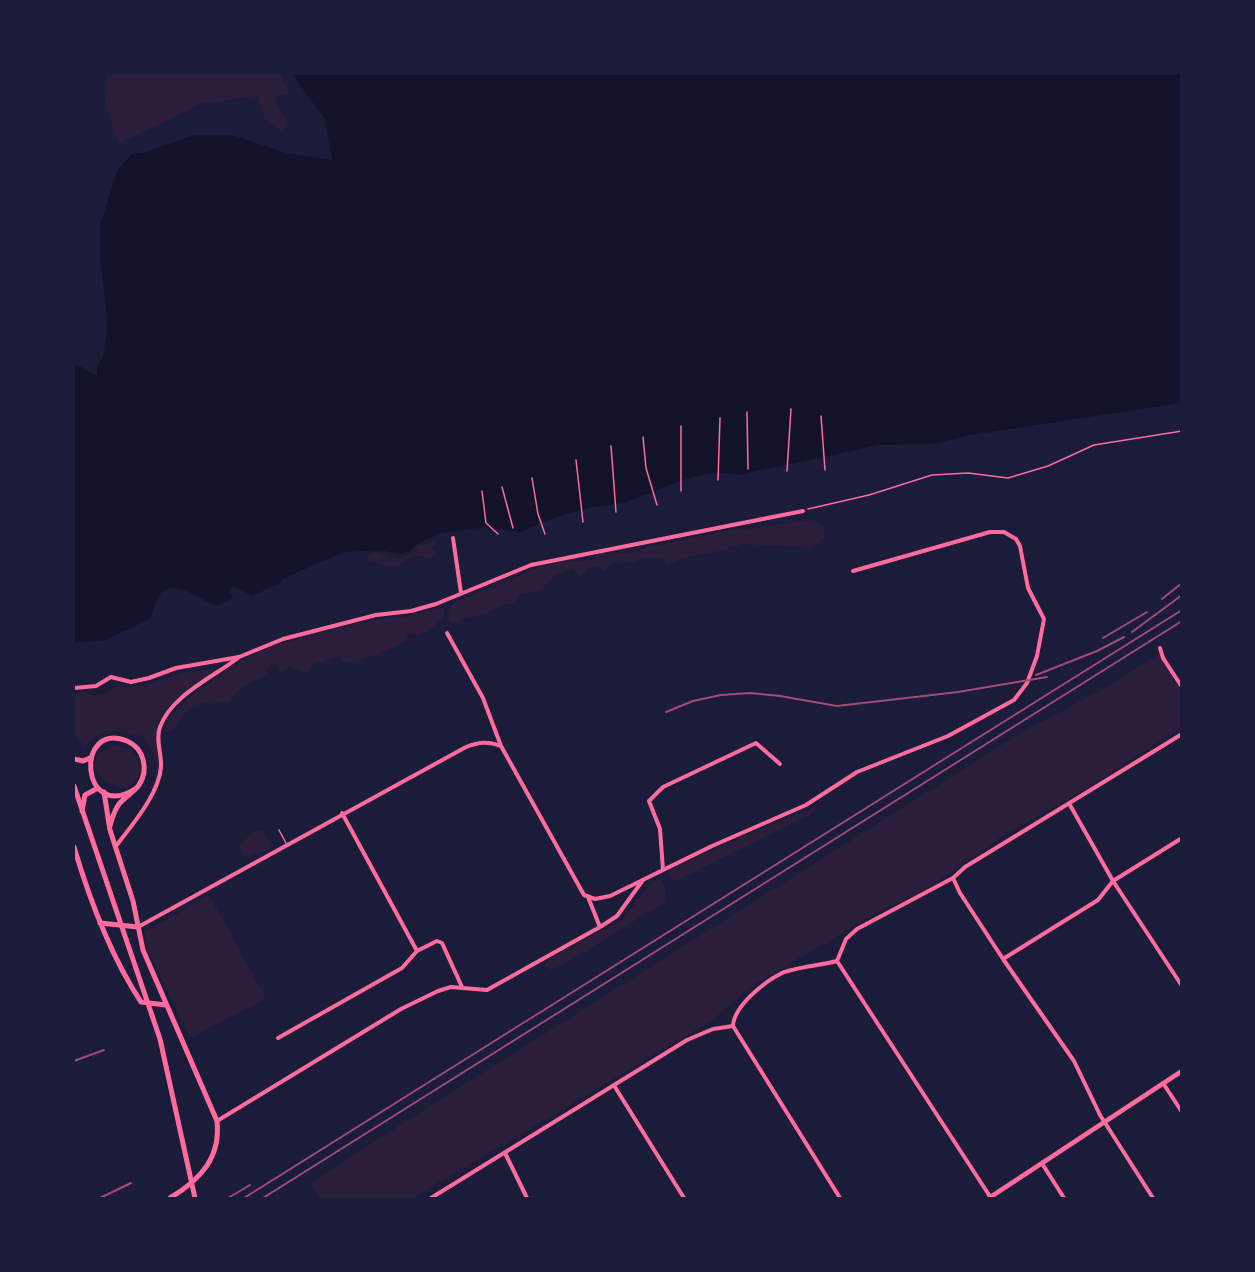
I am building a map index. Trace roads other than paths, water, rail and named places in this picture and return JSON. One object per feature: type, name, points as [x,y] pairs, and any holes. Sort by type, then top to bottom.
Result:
[{"type":"main road","points":[[74,759],[83,761],[91,757],[106,741],[122,740],[132,744],[141,754],[144,768],[140,783],[114,812],[110,830]]},
{"type":"main road","points":[[91,757],[90,775],[98,788],[118,795],[135,789]]},
{"type":"main road","points":[[74,786],[160,1039],[195,1198]]},
{"type":"main road","points":[[82,812],[85,795],[98,788]]},
{"type":"main road","points":[[104,792],[110,830],[143,950],[217,1121],[216,1151],[208,1167],[183,1191],[170,1198]]},
{"type":"main road","points":[[74,847],[114,958],[141,1002],[166,1005]]},
{"type":"main road","points":[[100,923],[138,927]]},
{"type":"main road","points":[[990,1198],[1044,1165],[1182,1071]]},
{"type":"street","points":[[74,688],[96,686],[111,677],[132,682],[195,663],[238,657],[283,639],[376,615],[411,611],[461,594],[531,565],[803,511]]},
{"type":"street","points":[[447,633],[483,698],[501,746],[584,895],[595,899],[610,896],[806,805],[858,772],[948,736],[1014,700],[1024,690],[1036,656],[1044,619],[1028,588],[1020,546],[1016,539],[1004,532],[990,532],[853,571]]},
{"type":"street","points":[[453,538],[461,594]]},
{"type":"street","points":[[1160,648],[1163,658],[1182,687]]},
{"type":"street","points":[[115,846],[155,791],[162,764],[159,728],[165,716],[181,698],[238,657]]},
{"type":"street","points":[[837,961],[846,939],[856,929],[953,878],[965,867],[1070,805],[1182,734]]},
{"type":"street","points":[[138,927],[466,747],[479,742],[490,742],[501,746]]},
{"type":"street","points":[[663,870],[660,829],[649,801],[663,787],[756,743],[780,764]]},
{"type":"street","points":[[1070,805],[1113,881],[1182,986]]},
{"type":"street","points":[[342,813],[417,951]]},
{"type":"street","points":[[1003,959],[1098,900],[1113,881],[1182,838]]},
{"type":"street","points":[[953,878],[960,893],[1003,959],[1074,1061],[1105,1123],[1153,1198]]},
{"type":"street","points":[[217,1121],[401,1009],[438,991],[462,987],[487,990],[600,927],[617,916],[643,880]]},
{"type":"street","points":[[588,897],[600,927]]},
{"type":"street","points":[[278,1038],[402,968],[417,951],[440,940],[462,987]]},
{"type":"street","points":[[837,961],[783,973],[743,1002],[733,1017],[733,1026],[840,1198]]},
{"type":"street","points":[[837,961],[990,1198]]},
{"type":"street","points":[[431,1198],[615,1087],[687,1040],[713,1029],[733,1026]]},
{"type":"street","points":[[1163,1083],[1182,1112]]},
{"type":"street","points":[[615,1087],[684,1198]]},
{"type":"street","points":[[505,1153],[527,1198]]},
{"type":"street","points":[[1044,1165],[1064,1198]]},
{"type":"lane","points":[[279,830],[287,844]]},
{"type":"railway","points":[[1162,599],[1182,583]]},
{"type":"railway","points":[[1132,632],[1182,595]]},
{"type":"railway","points":[[244,1198],[1182,610]]},
{"type":"railway","points":[[1103,638],[1147,612]]},
{"type":"railway","points":[[263,1198],[1182,621]]},
{"type":"railway","points":[[1036,675],[1097,651],[1124,637]]},
{"type":"railway","points":[[666,712],[693,701],[721,695],[750,693],[837,706],[958,692],[1047,677]]},
{"type":"railway","points":[[74,1061],[104,1050]]},
{"type":"railway","points":[[100,1198],[131,1183]]},
{"type":"railway","points":[[228,1198],[250,1185]]}]
